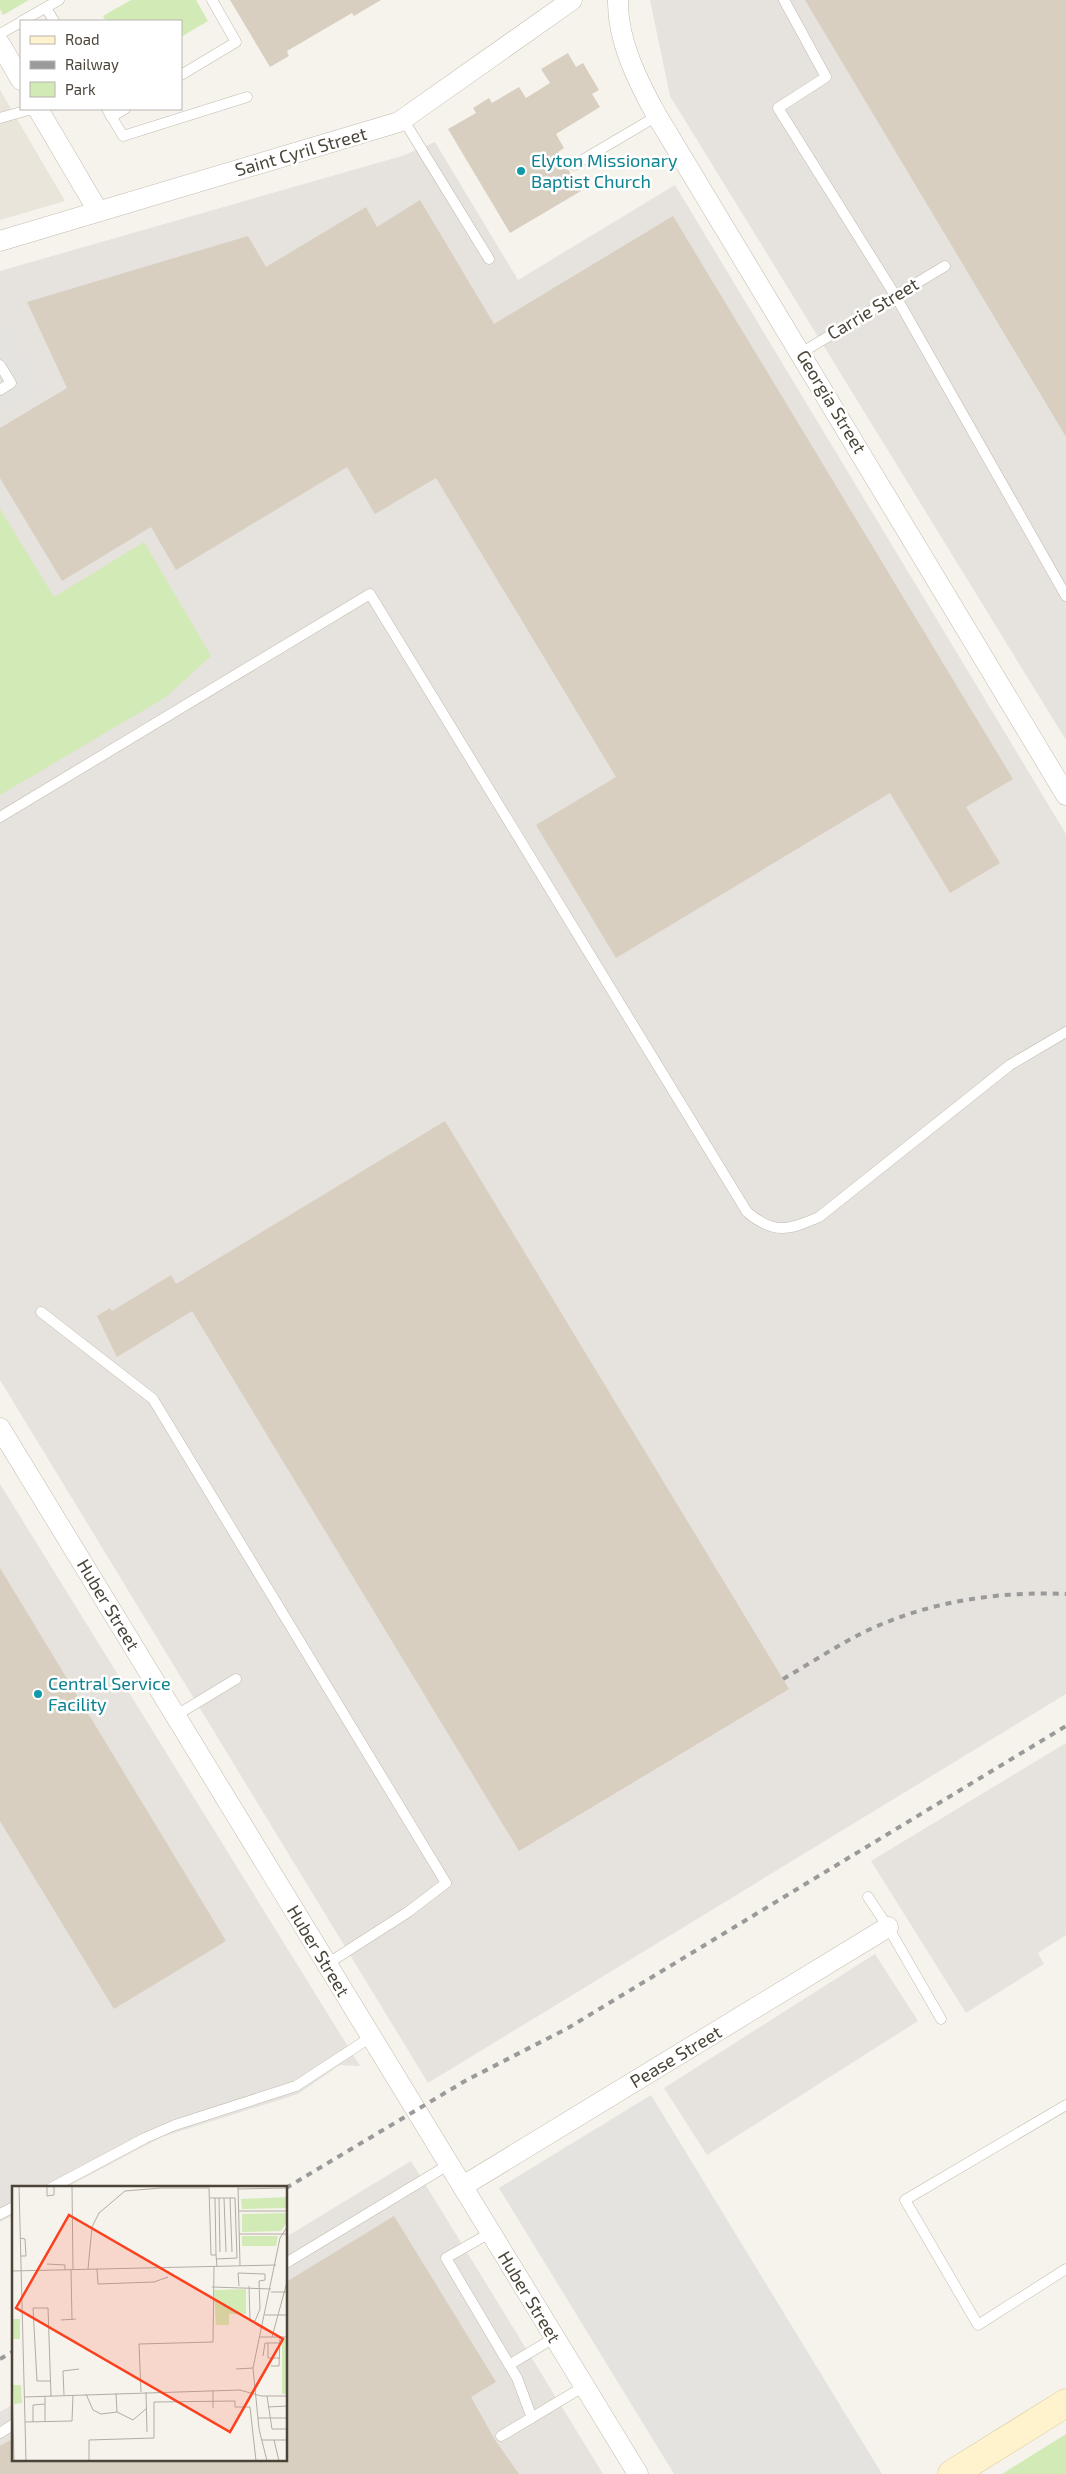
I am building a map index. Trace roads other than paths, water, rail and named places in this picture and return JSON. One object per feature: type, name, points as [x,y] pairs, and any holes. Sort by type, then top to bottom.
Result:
[{"type":"main road","points":[[952,2474],[1066,2403]]},
{"type":"street","name":"Saint Cyril Street","points":[[0,240],[403,120],[572,0]]},
{"type":"street","name":"Georgia Street","points":[[618,0],[627,52],[644,92],[657,116],[801,352],[1066,795]]},
{"type":"street","points":[[0,44],[20,78]]},
{"type":"street","points":[[39,110],[98,212]]},
{"type":"street","name":"Huber Street","points":[[0,1428],[463,2186],[583,2387],[638,2474]]},
{"type":"street","name":"Pease Street","points":[[463,2186],[888,1927]]},
{"type":"lane","points":[[25,20],[59,0]]},
{"type":"lane","points":[[182,74],[236,42],[212,0]]},
{"type":"lane","points":[[784,0],[826,77],[778,108],[895,295],[1066,596]]},
{"type":"lane","points":[[46,8],[53,20]]},
{"type":"lane","points":[[0,34],[20,23]]},
{"type":"lane","points":[[109,113],[123,136],[247,97]]},
{"type":"lane","points":[[0,118],[28,110]]},
{"type":"lane","points":[[574,165],[657,116]]},
{"type":"lane","points":[[403,120],[489,259]]},
{"type":"lane","name":"Carrie Street","points":[[801,352],[945,266]]},
{"type":"lane","points":[[0,365],[11,383],[0,390]]},
{"type":"lane","points":[[0,817],[370,594],[747,1212],[761,1225],[778,1228],[797,1227],[820,1217],[1010,1065],[1066,1032]]},
{"type":"lane","points":[[41,1312],[153,1399],[446,1883],[408,1912],[327,1964]]},
{"type":"lane","points":[[176,1716],[236,1679]]},
{"type":"lane","points":[[868,1897],[888,1927],[941,2019]]},
{"type":"lane","points":[[55,2186],[145,2138],[176,2125],[296,2086],[371,2037]]},
{"type":"lane","points":[[1066,2105],[905,2200],[978,2325],[1066,2270]]},
{"type":"lane","points":[[288,2262],[448,2164]]},
{"type":"lane","points":[[0,2214],[12,2208]]},
{"type":"lane","points":[[490,2233],[446,2258],[517,2378],[532,2418]]},
{"type":"lane","points":[[509,2365],[554,2338]]},
{"type":"lane","points":[[501,2436],[583,2387]]},
{"type":"lane","points":[[0,2432],[12,2425]]},
{"type":"railway","points":[[783,1679],[862,1633],[911,1613],[936,1606],[987,1597],[1013,1594],[1066,1594]]},
{"type":"railway","points":[[288,2187],[465,2081],[568,2028],[1066,1726]]},
{"type":"railway","points":[[0,2359],[12,2352]]},
{"type":"place","name":"Elyton Missionary Baptist Church","points":[[521,171]]},
{"type":"place","name":"Central Service Facility","points":[[38,1694]]}]
